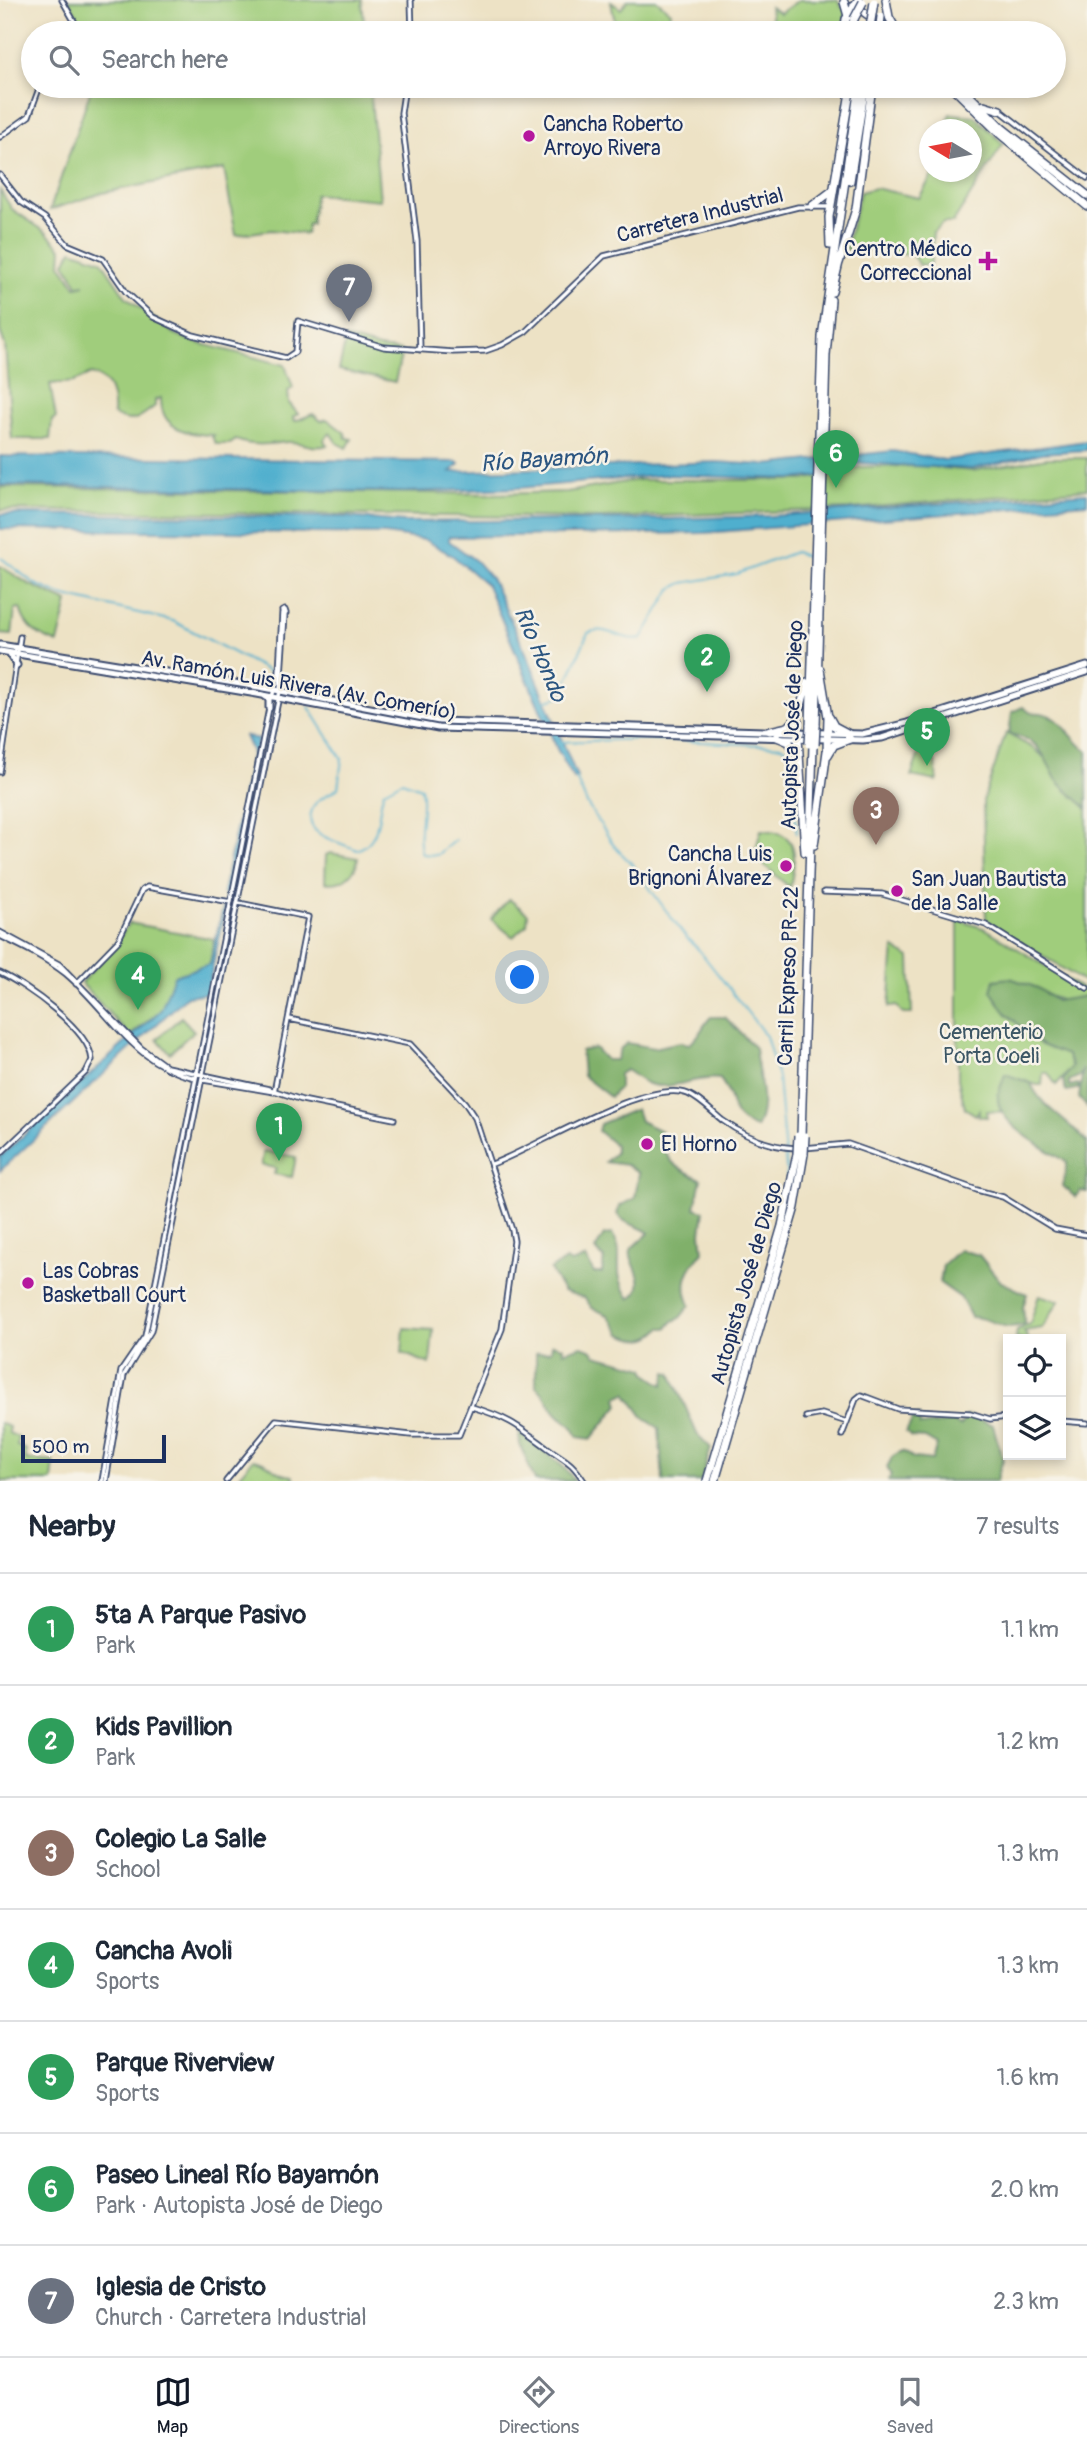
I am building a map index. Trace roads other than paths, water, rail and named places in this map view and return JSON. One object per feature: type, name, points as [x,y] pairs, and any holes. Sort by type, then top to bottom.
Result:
[{"type":"highway","points":[[844,1],[878,21]]},
{"type":"highway","points":[[879,1],[880,21]]},
{"type":"highway","points":[[873,21],[879,1]]},
{"type":"highway","points":[[879,1],[890,21]]},
{"type":"highway","points":[[856,7],[872,21]]},
{"type":"highway","points":[[829,292],[830,211],[837,172],[857,98]]},
{"type":"highway","points":[[849,209],[846,189],[859,98]]},
{"type":"highway","name":"Autopista José de Diego","points":[[712,1481],[795,1206],[801,1136],[822,409],[829,292],[849,209],[859,98]]},
{"type":"highway","points":[[829,292],[839,263],[870,98]]},
{"type":"highway","points":[[967,98],[1003,133],[1087,206]]},
{"type":"highway","points":[[968,98],[1000,134],[1087,206]]},
{"type":"highway","points":[[970,98],[1002,128],[1087,195]]},
{"type":"highway","points":[[974,98],[989,108],[1000,110]]},
{"type":"highway","points":[[1062,175],[1087,189]]},
{"type":"highway","points":[[816,206],[829,196],[834,188]]},
{"type":"highway","points":[[816,206],[830,211]]},
{"type":"highway","points":[[813,726],[818,548]]},
{"type":"highway","name":"Autopista José de Diego","points":[[816,627],[813,615],[818,548]]},
{"type":"highway","points":[[813,615],[813,726]]},
{"type":"highway","points":[[809,856],[827,759],[827,712],[816,627]]},
{"type":"highway","points":[[809,856],[798,735],[799,714],[808,680],[816,627]]},
{"type":"highway","points":[[827,712],[834,726],[849,737],[834,745],[827,759]]},
{"type":"highway","points":[[770,732],[788,727],[799,714]]},
{"type":"highway","points":[[777,737],[791,744],[798,758]]},
{"type":"highway","name":"Carril Expreso PR-22","points":[[801,1136],[812,745]]},
{"type":"highway","points":[[712,1481],[792,1203],[800,1154]]},
{"type":"highway","name":"Autopista José de Diego","points":[[712,1481],[800,1154]]},
{"type":"main road","points":[[844,1],[856,7]]},
{"type":"main road","name":"Av. Ramón Luis Rivera (Av. Comerío)","points":[[0,645],[18,651],[262,691],[279,686],[425,720],[540,728]]},
{"type":"main road","name":"Av. Ramón Luis Rivera (Av. Comerío)","points":[[2,652],[18,651]]},
{"type":"main road","points":[[2,652],[12,656],[17,665]]},
{"type":"main road","name":"Av. Ramón Luis Rivera (Av. Comerío)","points":[[849,737],[881,731],[1087,666]]},
{"type":"main road","name":"Av. Ramón Luis Rivera (Av. Comerío)","points":[[279,686],[288,700],[438,728],[770,732],[882,738],[1087,672]]},
{"type":"main road","points":[[270,708],[269,699],[262,691],[279,686]]},
{"type":"main road","points":[[277,706],[288,700]]},
{"type":"main road","name":"Av. Ramón Luis Rivera (Av. Comerío)","points":[[563,728],[777,737],[798,735]]},
{"type":"street","points":[[62,0],[74,21]]},
{"type":"street","points":[[411,0],[412,21]]},
{"type":"street","points":[[0,137],[29,116],[36,98]]},
{"type":"street","points":[[403,98],[401,113],[417,241],[421,351]]},
{"type":"street","points":[[1000,110],[1087,178]]},
{"type":"street","name":"Carretera Industrial","points":[[0,175],[21,202],[45,218],[67,244],[103,259],[138,305],[177,330],[282,358],[289,358],[295,352],[298,321],[375,345],[421,351],[481,351],[514,340],[595,262],[608,254],[816,206]]},
{"type":"street","points":[[104,1481],[124,1375],[148,1341],[151,1331],[277,706],[283,614]]},
{"type":"street","points":[[0,772],[20,637]]},
{"type":"street","points":[[104,1481],[121,1371],[145,1336],[270,708],[279,686]]},
{"type":"street","points":[[77,983],[118,941],[142,890],[147,887],[309,917],[274,1092]]},
{"type":"street","points":[[824,892],[882,894],[987,926],[1087,988]]},
{"type":"street","points":[[0,934],[50,962],[77,983],[140,1050],[170,1072],[394,1119]]},
{"type":"street","points":[[0,973],[32,990],[49,1004],[88,1045],[92,1060],[86,1073],[0,1154]]},
{"type":"street","points":[[226,1481],[276,1420],[447,1438],[458,1435],[472,1408],[502,1329],[514,1241],[475,1118],[465,1103],[410,1044],[289,1019]]},
{"type":"street","points":[[189,1075],[199,1063]]},
{"type":"street","points":[[205,1066],[206,1073],[215,1081]]},
{"type":"street","points":[[189,1075],[194,1089]]},
{"type":"street","points":[[200,1093],[206,1083],[215,1081]]},
{"type":"street","points":[[491,1164],[601,1112],[642,1097],[675,1092],[697,1099],[737,1130],[776,1147],[848,1144],[977,1191],[1003,1197],[1055,1228],[1087,1234]]},
{"type":"street","points":[[842,1435],[856,1399],[861,1395],[898,1409],[970,1413],[990,1419],[1003,1418]]},
{"type":"street","points":[[472,1408],[522,1427],[548,1448],[571,1461],[584,1481]]},
{"type":"street","points":[[806,1417],[822,1413],[847,1422]]},
{"type":"street","points":[[107,1449],[114,1437],[112,1421]]},
{"type":"street","points":[[1066,1421],[1087,1423]]},
{"type":"water","name":"Río Bayamón","points":[[1087,441],[1087,450],[1042,453],[972,469],[861,463],[828,475],[793,479],[666,475],[519,488],[404,492],[0,485],[0,456],[457,462],[459,464],[451,472],[717,462],[765,465],[893,451],[945,460]]},
{"type":"water","points":[[1087,493],[1087,503],[704,533],[449,537],[449,541],[476,561],[491,578],[528,657],[577,777],[574,779],[557,749],[487,585],[453,556],[425,540],[385,534],[0,529],[0,514],[346,517],[404,522],[671,519],[770,516]]},
{"type":"water","points":[[245,736],[258,739],[227,898],[223,892],[252,752]]},
{"type":"water","points":[[224,903],[226,907],[207,993],[187,996],[0,1171],[0,1157],[161,1010],[174,976],[210,964]]},
{"type":"waterway","points":[[544,701],[561,696],[588,633],[601,631],[628,638],[642,638],[671,589],[683,583],[737,574],[795,552],[807,557]]},
{"type":"waterway","points":[[0,557],[35,584],[61,595],[173,621],[278,676]]},
{"type":"waterway","points":[[283,679],[298,691]]},
{"type":"waterway","points":[[309,707],[342,759],[338,788],[315,804],[311,815],[315,830],[322,836],[357,850],[371,840],[375,833],[384,791],[402,781],[421,788],[422,854],[437,855],[455,840]]},
{"type":"waterway","points":[[559,742],[644,739],[783,746],[789,751],[797,833]]},
{"type":"waterway","name":"Río Hondo","points":[[576,778],[587,804],[615,847],[632,864],[684,935],[699,950],[766,1036],[778,1078],[787,1178]]},
{"type":"place","name":"Cancha Roberto Arroyo Rivera","points":[[529,136]]},
{"type":"place","name":"Centro Médico Correccional","points":[[988,261]]},
{"type":"place","name":"Iglesia de Cristo","points":[[349,322]]},
{"type":"place","name":"Paseo Lineal Río Bayamón","points":[[836,488]]},
{"type":"place","name":"Kids Pavillion","points":[[707,692]]},
{"type":"place","name":"Parque Riverview","points":[[927,766]]},
{"type":"place","name":"Colegio La Salle","points":[[876,845]]},
{"type":"place","name":"Cancha Luis Brignoni Álvarez","points":[[786,866]]},
{"type":"place","name":"San Juan Bautista de la Salle","points":[[897,891]]},
{"type":"place","name":"Cancha Avoli","points":[[138,1010]]},
{"type":"place","name":"El Horno","points":[[647,1144]]},
{"type":"place","name":"5ta A Parque Pasivo","points":[[279,1161]]},
{"type":"place","name":"Las Cobras Basketball Court","points":[[28,1283]]},
{"type":"park label","name":"Cementerio Porta Coeli","points":[[991,1044]]}]
